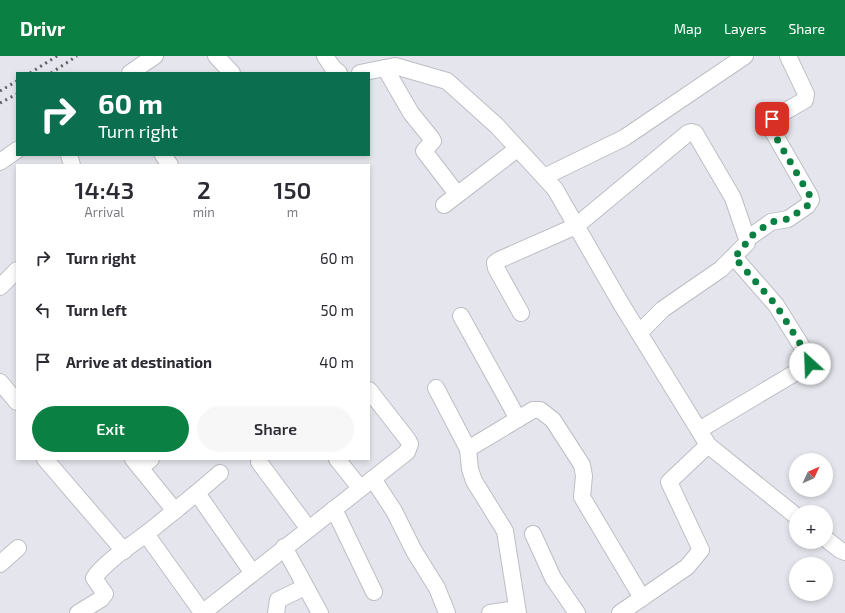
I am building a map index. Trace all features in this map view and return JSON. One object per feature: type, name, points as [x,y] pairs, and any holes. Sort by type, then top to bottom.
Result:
[{"type":"street","points":[[131,72],[155,56]]},
{"type":"street","points":[[216,56],[231,72]]},
{"type":"street","points":[[325,56],[338,72]]},
{"type":"street","points":[[544,177],[619,141],[745,56]]},
{"type":"street","points":[[639,333],[663,309],[714,275],[744,248],[747,239],[771,222],[788,219],[807,206],[811,200],[768,123],[772,119],[805,100],[806,94],[788,56]]},
{"type":"street","points":[[365,72],[395,66],[447,81],[496,126],[555,190],[639,333],[708,445],[789,510]]},
{"type":"street","points":[[386,68],[411,113],[432,139],[424,151],[457,194]]},
{"type":"street","points":[[521,313],[496,268],[496,263],[499,260],[576,226],[691,132],[695,133],[733,198],[747,239]]},
{"type":"street","points":[[444,205],[517,149]]},
{"type":"street","points":[[0,162],[16,151]]},
{"type":"street","points":[[699,430],[810,364],[809,358],[776,305],[734,257]]},
{"type":"street","points":[[0,287],[16,271]]},
{"type":"street","points":[[461,316],[518,419]]},
{"type":"street","points":[[0,382],[16,401]]},
{"type":"street","points":[[436,388],[468,449],[474,481],[505,531],[516,613]]},
{"type":"street","points":[[146,534],[199,608],[206,610],[252,572],[407,452],[410,444],[370,391]]},
{"type":"street","points":[[468,449],[533,410],[537,409],[553,420],[584,470],[582,497],[642,598]]},
{"type":"street","points":[[620,613],[687,567],[701,550],[669,482],[708,445]]},
{"type":"street","points":[[46,460],[124,551]]},
{"type":"street","points":[[338,460],[366,483],[394,512],[414,551],[437,588],[447,613]]},
{"type":"street","points":[[141,462],[175,511]]},
{"type":"street","points":[[259,462],[308,528]]},
{"type":"street","points":[[78,613],[101,599],[104,594],[94,578],[98,574],[220,473]]},
{"type":"street","points":[[197,493],[252,572]]},
{"type":"street","points":[[334,509],[374,592]]},
{"type":"street","points":[[533,534],[553,578],[578,613]]},
{"type":"street","points":[[833,544],[845,552]]},
{"type":"street","points":[[284,547],[320,613]]},
{"type":"street","points":[[0,564],[18,548]]},
{"type":"street","points":[[276,613],[278,600],[305,587]]},
{"type":"street","points":[[490,613],[510,610],[516,613]]},
{"type":"railway","points":[[32,72],[57,56]]},
{"type":"railway","points":[[53,72],[77,56]]},
{"type":"railway","points":[[0,91],[16,82]]},
{"type":"railway","points":[[0,103],[16,95]]},
{"type":"route","points":[[772,119],[768,123],[811,200],[807,206],[788,219],[771,222],[747,239],[747,243],[744,248],[734,257],[776,305],[809,358],[810,364]]}]
